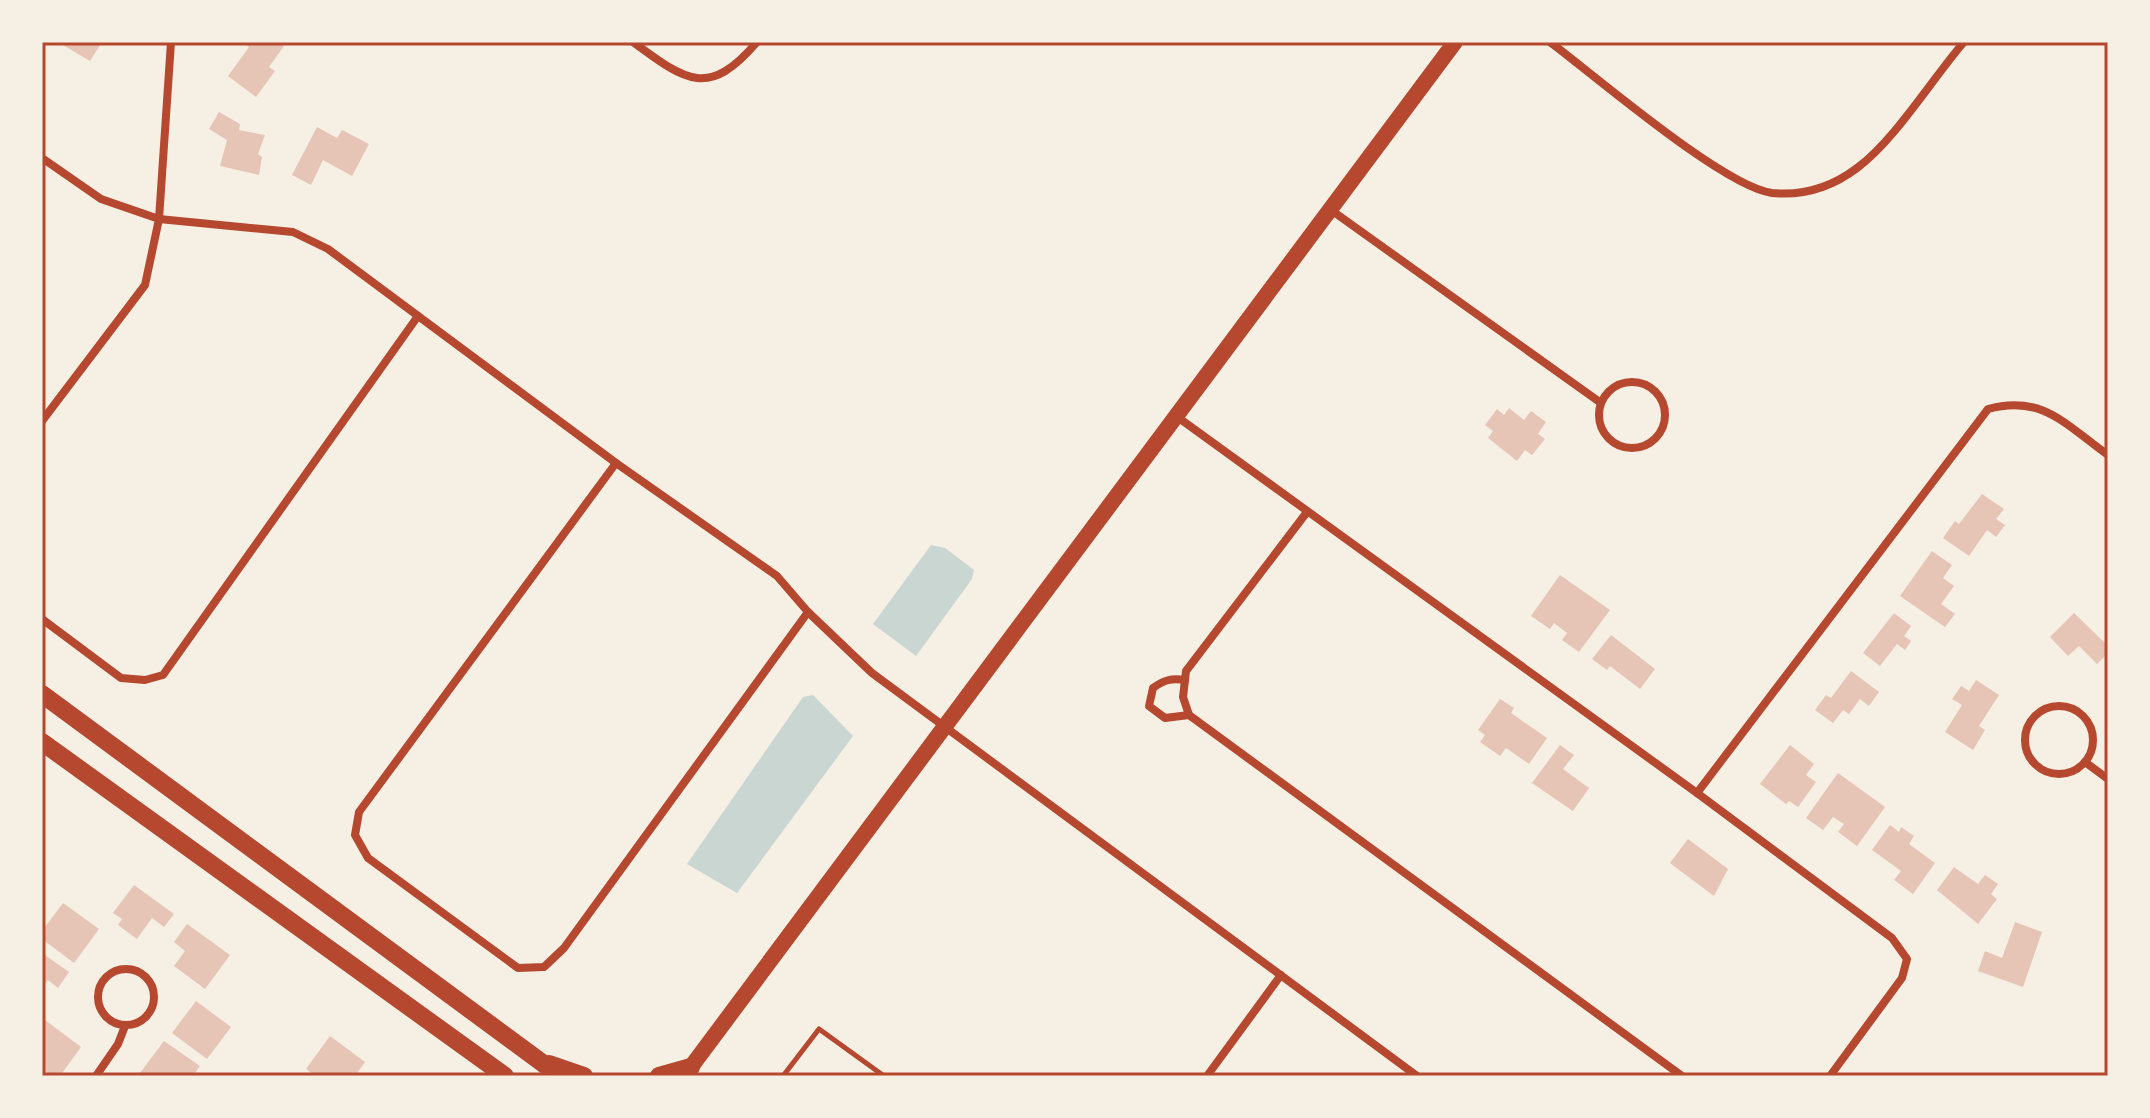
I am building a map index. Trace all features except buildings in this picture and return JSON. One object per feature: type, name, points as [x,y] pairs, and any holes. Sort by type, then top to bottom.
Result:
[{"type":"main road","points":[[659,1076],[687,1071],[1455,42]]},
{"type":"main road","points":[[42,694],[560,1076]]},
{"type":"main road","points":[[42,742],[505,1076]]},
{"type":"main road","points":[[539,1061],[584,1076]]},
{"type":"street","points":[[42,421],[145,285],[159,219],[171,42]]},
{"type":"street","points":[[633,42],[688,77],[716,79],[736,67],[757,42]]},
{"type":"street","points":[[1550,42],[1681,143],[1747,183],[1772,193],[1821,190],[1858,168],[1964,42]]},
{"type":"street","points":[[42,158],[101,199],[159,219],[293,232],[328,249],[616,463],[777,576],[808,612],[872,673],[1417,1076]]},
{"type":"street","points":[[1331,210],[1601,403]]},
{"type":"street","points":[[43,619],[121,678],[145,680],[163,675],[418,316]]},
{"type":"street","points":[[1624,383],[1645,385],[1654,391],[1664,409],[1662,429],[1656,438],[1638,447],[1619,445],[1604,432],[1600,422],[1601,403],[1607,394],[1624,383]]},
{"type":"street","points":[[1697,793],[1988,409],[2009,403],[2040,406],[2108,455]]},
{"type":"street","points":[[1176,416],[1892,938],[1907,959],[1902,978],[1830,1076]]},
{"type":"street","points":[[616,463],[359,812],[355,835],[368,858],[435,910],[518,968],[544,967],[564,948],[808,612]]},
{"type":"street","points":[[1307,512],[1186,671],[1183,697],[1189,715],[1682,1076]]},
{"type":"street","points":[[1185,680],[1170,678],[1161,682],[1153,688],[1149,706],[1165,718],[1189,715]]},
{"type":"street","points":[[2055,707],[2079,713],[2093,736],[2092,749],[2085,762],[2063,774],[2041,769],[2026,749],[2025,738],[2031,721],[2041,712],[2055,707]]},
{"type":"street","points":[[2085,762],[2108,779]]},
{"type":"street","points":[[96,1076],[118,1044],[125,1026],[146,1017],[154,995],[148,980],[127,969],[107,976],[98,993],[102,1013],[112,1022],[125,1026]]},
{"type":"street","points":[[1207,1076],[1281,975]]},
{"type":"lane","points":[[783,1076],[819,1029],[884,1076]]},
{"type":"shaded area","points":[[931,545],[945,548],[974,570],[972,579],[916,656],[873,624]]},
{"type":"shaded area","points":[[813,695],[853,736],[737,893],[687,864],[803,697]]}]
